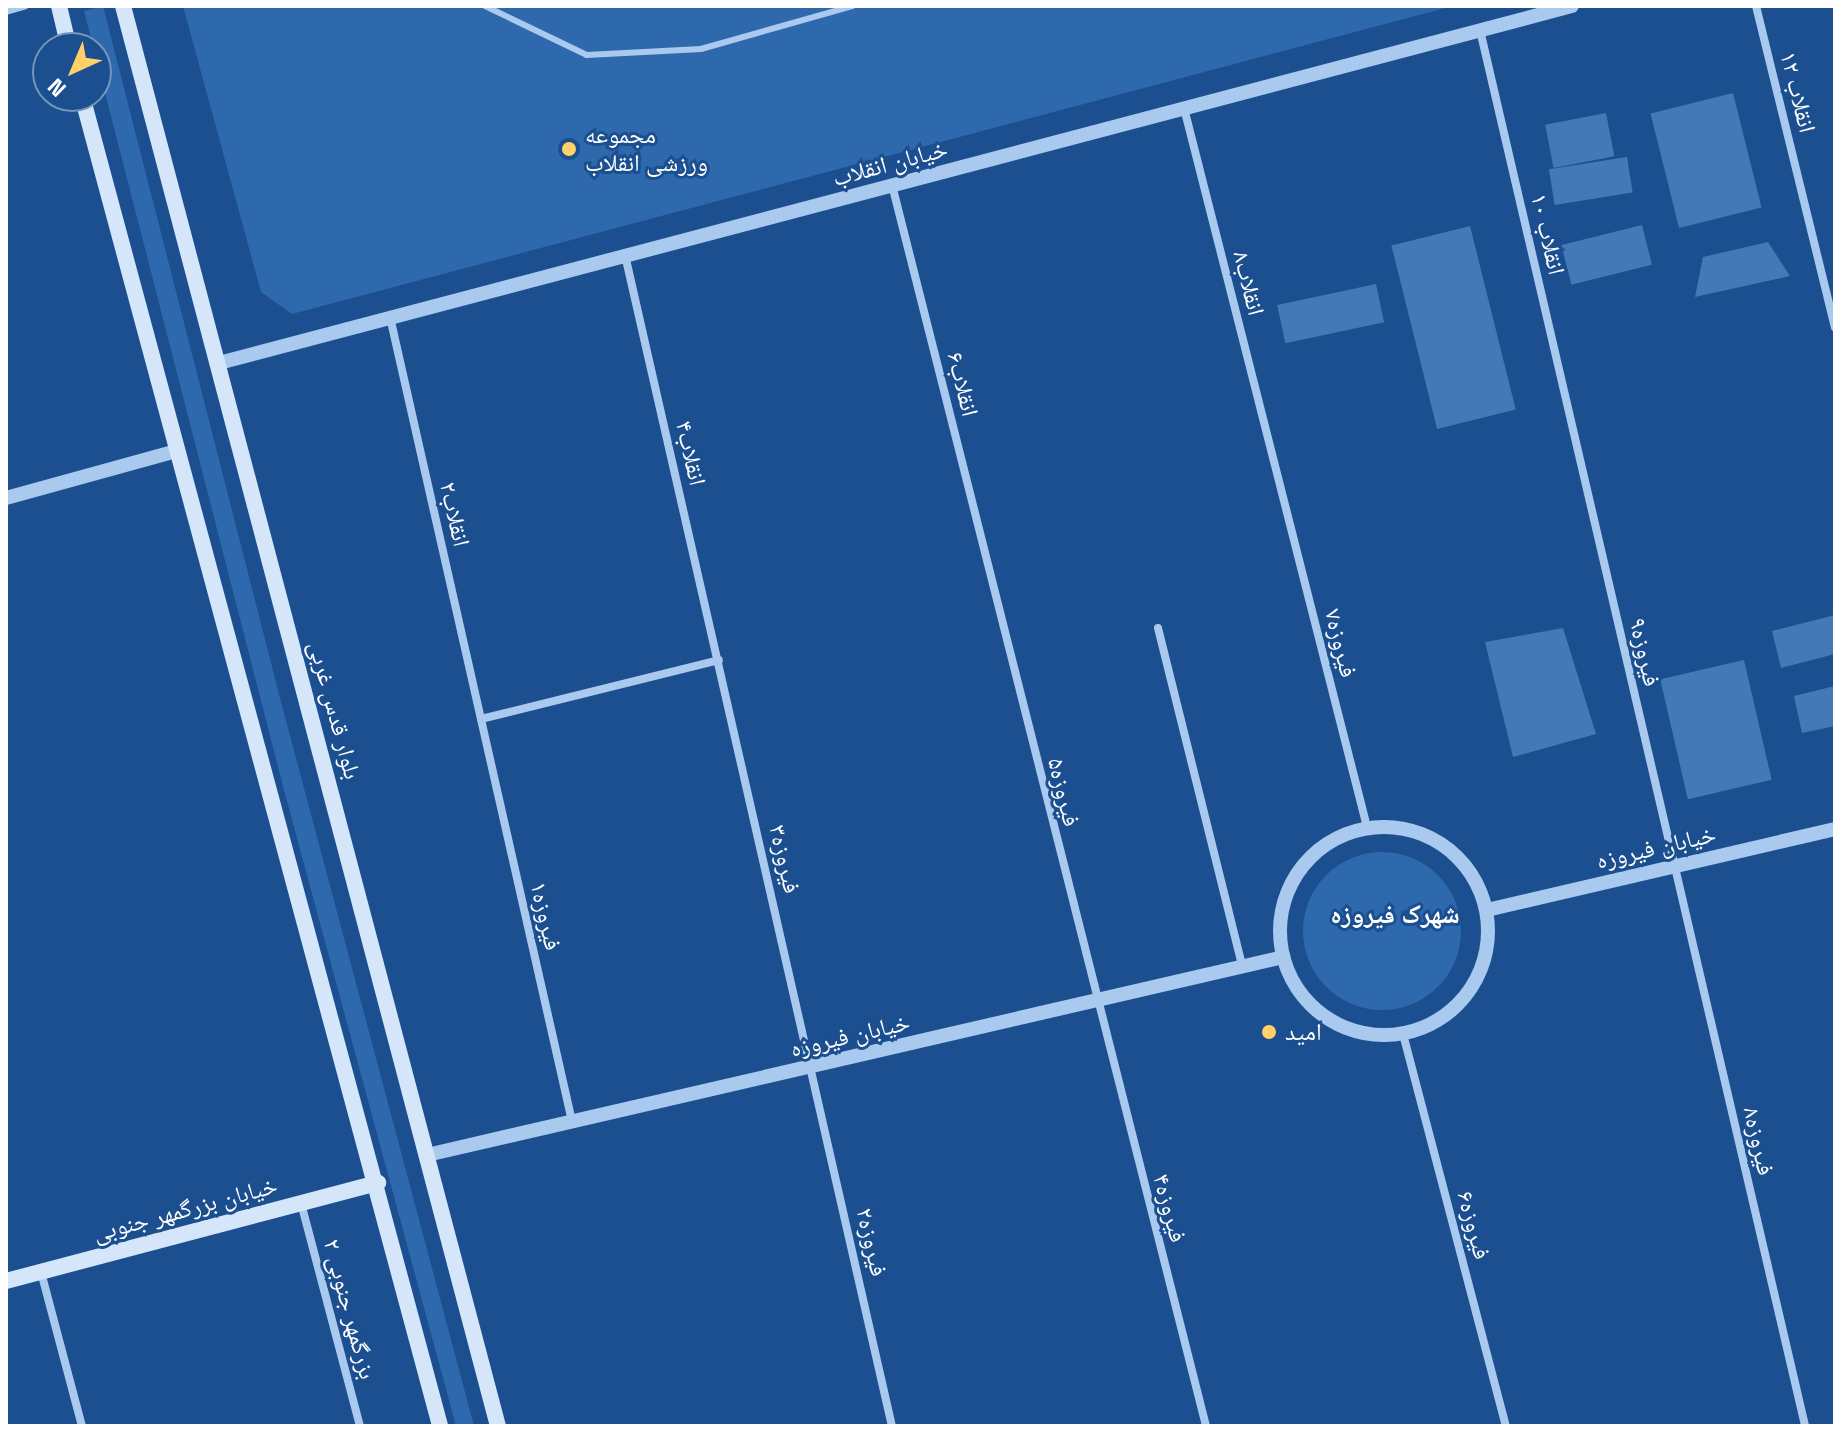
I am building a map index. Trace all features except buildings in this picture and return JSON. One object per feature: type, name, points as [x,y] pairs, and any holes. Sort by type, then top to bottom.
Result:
[{"type":"main road","points":[[59,6],[65,32]]},
{"type":"main road","name":"بلوار قدس غربی","points":[[123,6],[498,1426]]},
{"type":"main road","points":[[86,112],[173,452],[378,1183],[440,1426]]},
{"type":"main road","name":"خیابان بزرگمهر جنوبی","points":[[6,1281],[378,1183]]},
{"type":"street","points":[[6,11],[24,6]]},
{"type":"street","name":"خیابان انقلاب","points":[[219,363],[1572,6]]},
{"type":"street","name":"انقلاب ۱۲","points":[[1756,6],[1835,327]]},
{"type":"street","name":"انقلاب ۱۰","points":[[1480,30],[1577,448]]},
{"type":"street","name":"انقلاب۸","points":[[1184,108],[1275,468]]},
{"type":"street","name":"انقلاب۶","points":[[892,185],[994,593]]},
{"type":"street","name":"انقلاب۴","points":[[625,255],[719,660]]},
{"type":"street","name":"انقلاب۲","points":[[390,317],[481,719]]},
{"type":"street","name":"فیروزه۹","points":[[1577,448],[1674,865]]},
{"type":"street","points":[[6,498],[173,452]]},
{"type":"street","name":"فیروزه۷","points":[[1275,468],[1367,827]]},
{"type":"street","name":"فیروزه۵","points":[[994,593],[1095,1001]]},
{"type":"street","points":[[1158,628],[1242,966]]},
{"type":"street","points":[[481,719],[719,660]]},
{"type":"street","name":"فیروزه۳","points":[[719,660],[812,1066]]},
{"type":"street","name":"فیروزه۱","points":[[481,719],[572,1121]]},
{"type":"street","points":[[1367,827],[1419,832],[1443,844],[1470,871],[1487,910],[1489,937],[1472,990],[1447,1016],[1403,1034],[1359,1032],[1325,1017],[1298,990],[1283,957],[1280,923],[1305,862],[1330,841],[1367,827]]},
{"type":"street","name":"خیابان فیروزه","points":[[1487,910],[1835,829]]},
{"type":"street","name":"فیروزه۸","points":[[1674,865],[1805,1426]]},
{"type":"street","name":"خیابان فیروزه","points":[[427,1155],[1283,957]]},
{"type":"street","name":"فیروزه۴","points":[[1095,1001],[1206,1426]]},
{"type":"street","name":"فیروزه۶","points":[[1403,1034],[1506,1426]]},
{"type":"street","name":"فیروزه۲","points":[[812,1066],[892,1426]]},
{"type":"street","name":"بزرگمهر جنوبی ۲","points":[[301,1203],[360,1426]]},
{"type":"street","points":[[41,1272],[82,1426]]},
{"type":"lane","points":[[485,6],[587,55],[701,49],[853,6]]},
{"type":"shaded area","points":[[103,6],[110,32],[89,32],[84,11]]},
{"type":"shaded area","name":"مجموعه ورزشی انقلاب","points":[[183,6],[1453,6],[292,314],[261,292]]},
{"type":"shaded area","points":[[112,41],[280,698],[474,1426],[456,1426],[284,790],[110,112]]},
{"type":"shaded area","points":[[1382,852],[1412,858],[1438,875],[1455,901],[1461,931],[1455,961],[1438,987],[1412,1004],[1382,1010],[1352,1004],[1326,987],[1309,961],[1303,931],[1309,901],[1326,875],[1352,858]]},
{"type":"place","name":"مجموعه ورزشی انقلاب","points":[[569,149]]},
{"type":"place","name":"امید","points":[[1269,1032]]},
{"type":"district","name":"شهرک فیروزه","points":[[1395,915]]}]
